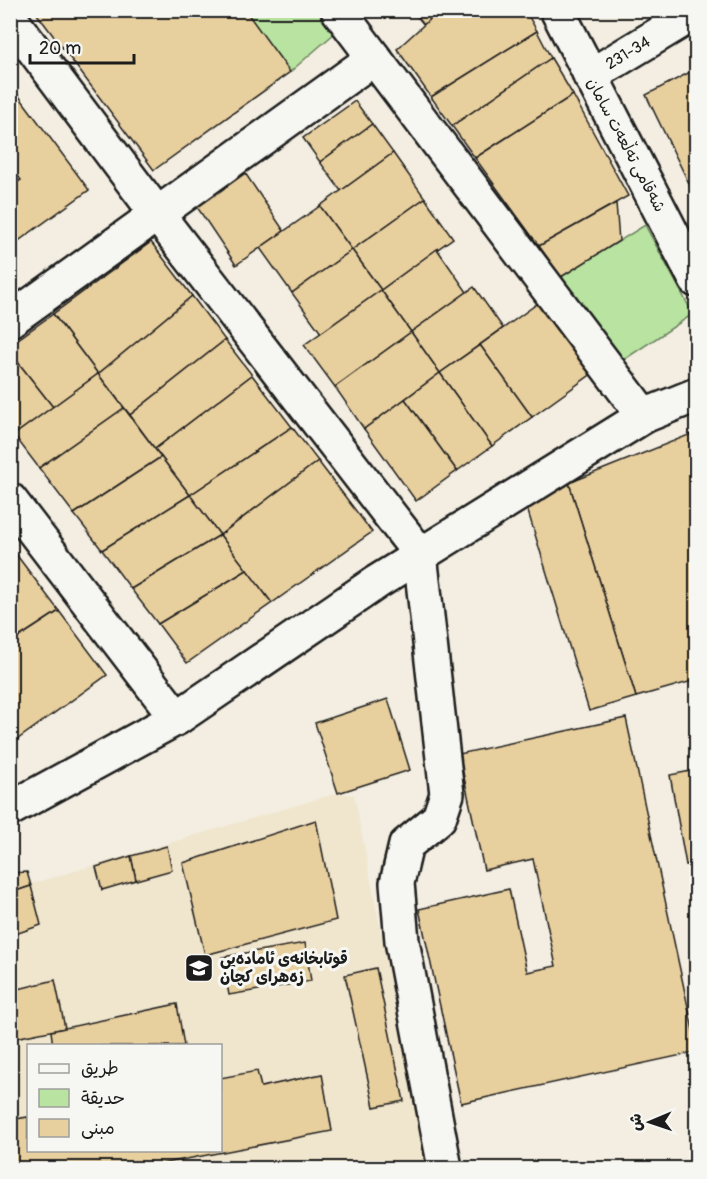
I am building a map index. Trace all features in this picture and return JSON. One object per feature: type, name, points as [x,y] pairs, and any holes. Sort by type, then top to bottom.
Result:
[{"type":"street","points":[[338,10],[644,416]]},
{"type":"street","name":"شەقامی تەڵعەت سامان","points":[[557,10],[696,280]]},
{"type":"street","name":"231-34","points":[[590,76],[696,12]]},
{"type":"street","points":[[10,18],[157,214],[420,554],[447,794],[439,818],[406,845],[397,883],[402,941],[445,1168]]},
{"type":"street","points":[[10,320],[374,58]]},
{"type":"street","points":[[10,809],[177,718],[420,554],[644,416],[696,395]]},
{"type":"street","points":[[10,500],[177,718]]},
{"type":"shaded area","name":"قوتابخانەی ئامادەیی زەهرای کچان","points":[[338,793],[354,795],[427,1168],[11,1168],[11,890]]},
{"type":"green space","points":[[245,11],[330,11],[343,26],[290,72]]},
{"type":"green space","points":[[645,225],[693,314],[622,361],[561,277]]},
{"type":"building","points":[[34,10],[245,10],[290,72],[154,170]]},
{"type":"building","points":[[412,10],[440,10],[424,25]]},
{"type":"building","points":[[440,10],[525,10],[537,31],[431,97],[397,49]]},
{"type":"building","points":[[537,31],[551,58],[452,126],[431,97]]},
{"type":"building","points":[[551,58],[573,95],[475,158],[452,126]]},
{"type":"building","points":[[696,69],[696,198],[646,95]]},
{"type":"building","points":[[10,84],[89,190],[10,247],[10,187],[21,180],[10,165]]},
{"type":"building","points":[[573,95],[628,196],[539,246],[475,158]]},
{"type":"building","points":[[355,101],[372,124],[320,162],[303,138]]},
{"type":"building","points":[[372,124],[393,153],[341,191],[320,162]]},
{"type":"building","points":[[393,153],[425,198],[352,250],[320,206]]},
{"type":"building","points":[[243,170],[284,231],[236,265],[195,204]]},
{"type":"building","points":[[425,198],[453,238],[381,290],[352,250]]},
{"type":"building","points":[[616,203],[619,241],[561,277],[539,246]]},
{"type":"building","points":[[320,206],[352,250],[292,293],[260,248]]},
{"type":"building","points":[[151,242],[192,296],[98,374],[53,314]]},
{"type":"building","points":[[437,249],[467,292],[411,332],[381,290]]},
{"type":"building","points":[[352,250],[381,290],[321,333],[292,293]]},
{"type":"building","points":[[474,287],[503,328],[440,373],[411,332]]},
{"type":"building","points":[[381,290],[411,332],[335,387],[304,345]]},
{"type":"building","points":[[192,296],[225,340],[130,415],[98,374]]},
{"type":"building","points":[[541,301],[593,373],[532,417],[480,345]]},
{"type":"building","points":[[53,314],[98,374],[53,407],[10,352],[10,345]]},
{"type":"building","points":[[411,332],[440,373],[364,429],[335,387]]},
{"type":"building","points":[[225,340],[252,375],[155,449],[130,415]]},
{"type":"building","points":[[480,345],[532,417],[492,446],[440,373]]},
{"type":"building","points":[[10,352],[53,407],[10,438]]},
{"type":"building","points":[[440,373],[492,446],[457,471],[405,399]]},
{"type":"building","points":[[98,374],[124,408],[39,468],[14,435]]},
{"type":"building","points":[[252,375],[292,427],[190,495],[155,449]]},
{"type":"building","points":[[405,399],[457,471],[416,501],[364,429]]},
{"type":"building","points":[[124,408],[161,457],[74,514],[39,468]]},
{"type":"building","points":[[292,427],[318,461],[220,535],[190,495]]},
{"type":"building","points":[[696,432],[696,680],[636,697],[569,483]]},
{"type":"building","points":[[161,457],[190,495],[102,550],[74,514]]},
{"type":"building","points":[[318,461],[372,532],[272,603],[220,535]]},
{"type":"building","points":[[569,483],[636,697],[589,711],[526,505]]},
{"type":"building","points":[[190,495],[220,535],[131,589],[102,550]]},
{"type":"building","points":[[220,535],[247,570],[158,624],[131,589]]},
{"type":"building","points":[[15,553],[59,611],[10,643],[10,556]]},
{"type":"building","points":[[247,570],[272,603],[187,663],[158,624]]},
{"type":"building","points":[[59,611],[107,675],[18,739],[10,729],[10,643]]},
{"type":"building","points":[[388,699],[410,770],[338,793],[315,723]]},
{"type":"building","points":[[626,718],[696,1052],[461,1103],[419,909],[509,889],[527,972],[556,966],[533,859],[484,870],[459,754]]},
{"type":"building","points":[[10,729],[18,739],[10,744]]},
{"type":"building","points":[[696,770],[696,863],[686,865],[670,775]]},
{"type":"building","points":[[316,820],[336,920],[205,955],[183,863]]},
{"type":"building","points":[[167,846],[172,870],[136,880],[131,856]]},
{"type":"building","points":[[131,856],[136,880],[102,890],[96,867]]},
{"type":"building","points":[[27,872],[31,886],[10,893],[10,873]]},
{"type":"building","points":[[31,886],[41,925],[10,936],[10,893]]},
{"type":"building","points":[[305,943],[311,981],[229,995],[222,957]]},
{"type":"building","points":[[376,968],[404,1101],[374,1107],[345,975]]},
{"type":"building","points":[[55,980],[65,1028],[10,1039],[10,991]]},
{"type":"building","points":[[177,1004],[184,1044],[53,1044],[51,1031]]},
{"type":"building","points":[[257,1071],[261,1087],[322,1074],[332,1131],[140,1168],[10,1168],[10,1120],[27,1117],[27,1152],[222,1152],[222,1078]]},
{"type":"place","name":"قوتابخانەی ئامادەیی زەهرای کچان","points":[[199,968]]}]
